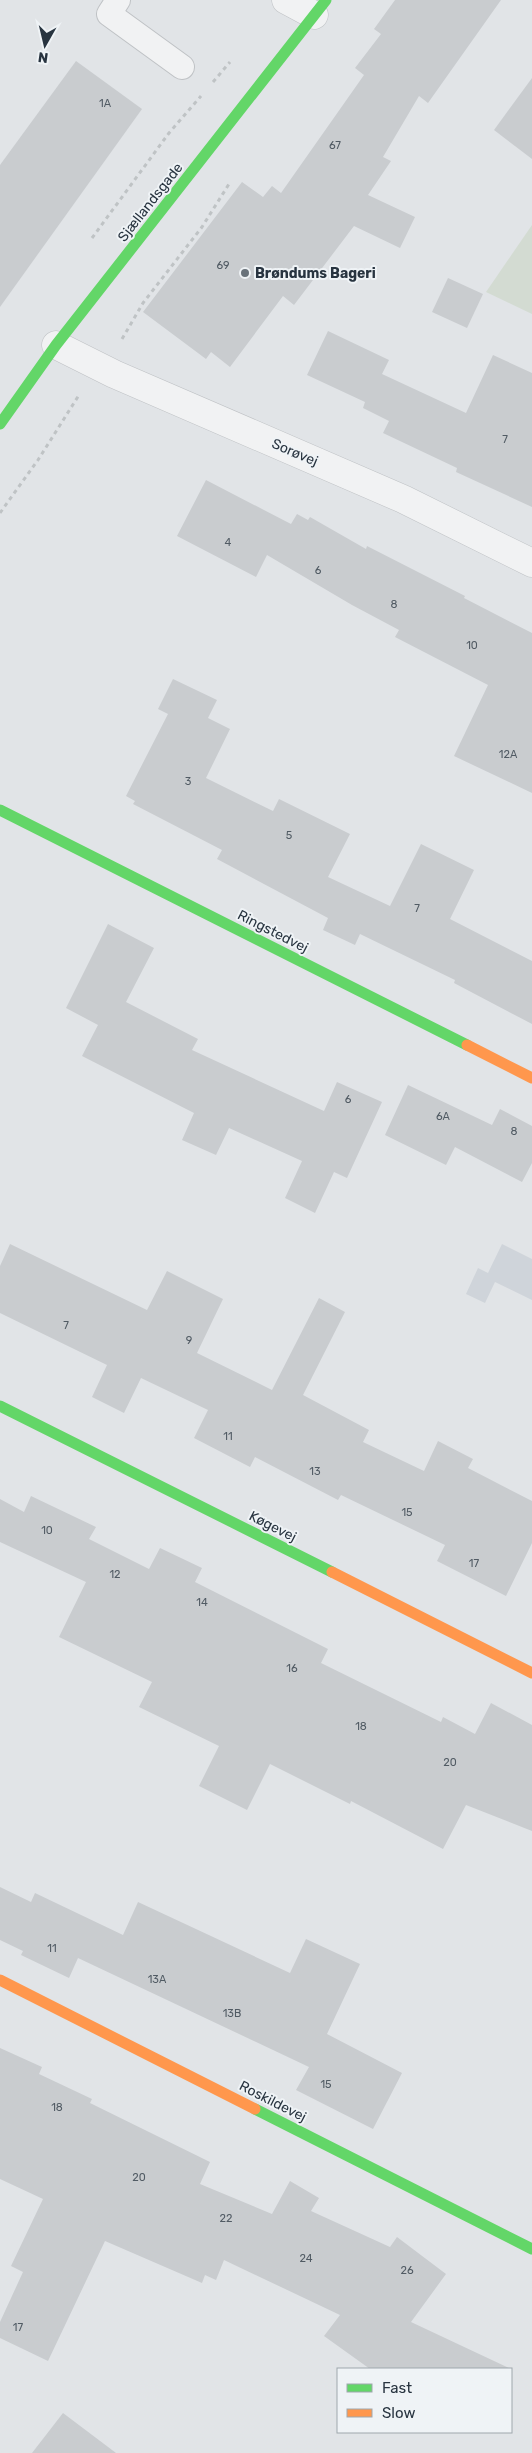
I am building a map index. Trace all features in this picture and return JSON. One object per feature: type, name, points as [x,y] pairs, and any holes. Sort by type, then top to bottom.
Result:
[{"type":"street","points":[[286,0],[320,8]]},
{"type":"street","name":"Sjællandsgade","points":[[0,424],[56,345],[320,8]]},
{"type":"street","name":"Sorøvej","points":[[56,345],[99,367],[402,499],[532,563]]},
{"type":"street","name":"Ringstedvej","points":[[0,810],[532,1078]]},
{"type":"street","name":"Køgevej","points":[[0,1406],[532,1673]]},
{"type":"street","name":"Roskildevej","points":[[0,1980],[532,2249]]},
{"type":"lane","points":[[118,0],[109,14],[182,67]]},
{"type":"path","points":[[0,513],[38,460],[99,367],[126,334],[143,303],[202,227],[230,181]]},
{"type":"shaded area","points":[[532,225],[532,314],[486,292]]},
{"type":"shaded area","points":[[502,1244],[532,1259],[532,1300],[495,1282],[485,1303],[466,1294],[478,1268],[488,1273]]},
{"type":"building","points":[[395,0],[501,0],[428,103],[419,96],[383,157],[391,161],[368,195],[415,217],[400,248],[354,226],[294,305],[283,296],[230,367],[211,352],[206,359],[143,312],[242,182],[263,197],[272,186],[281,193],[364,75],[355,68],[381,34],[374,29]]},
{"type":"building","points":[[76,61],[142,109],[0,307],[0,165]]},
{"type":"building","points":[[532,78],[532,159],[494,130]]},
{"type":"building","points":[[448,278],[483,294],[467,328],[432,312]]},
{"type":"building","points":[[328,331],[389,360],[382,374],[466,413],[493,355],[532,373],[532,507],[456,472],[457,468],[383,433],[389,421],[363,408],[365,402],[307,375]]},
{"type":"building","points":[[206,480],[291,524],[297,514],[308,520],[310,517],[366,549],[367,546],[532,633],[532,793],[454,756],[488,685],[395,637],[399,630],[267,555],[256,577],[177,536]]},
{"type":"building","points":[[173,679],[217,700],[208,718],[230,729],[206,778],[273,811],[279,799],[350,834],[328,877],[390,906],[421,844],[474,870],[450,919],[532,961],[532,1024],[454,983],[455,980],[360,934],[355,945],[323,930],[328,918],[217,859],[222,850],[133,804],[135,801],[126,796],[168,714],[158,709]]},
{"type":"building","points":[[108,924],[154,948],[126,1002],[198,1039],[192,1050],[324,1111],[337,1082],[382,1102],[347,1178],[334,1172],[315,1213],[285,1198],[302,1161],[229,1128],[216,1155],[182,1140],[194,1113],[82,1056],[98,1025],[66,1008]]},
{"type":"building","points":[[408,1085],[492,1125],[500,1109],[532,1126],[532,1163],[522,1182],[455,1147],[446,1165],[385,1135]]},
{"type":"building","points":[[10,1244],[147,1310],[167,1271],[223,1299],[197,1353],[272,1390],[319,1298],[345,1312],[303,1395],[369,1430],[363,1442],[424,1471],[438,1441],[473,1459],[468,1468],[532,1501],[532,1543],[506,1596],[437,1561],[445,1545],[341,1495],[338,1500],[255,1457],[250,1467],[194,1438],[208,1410],[141,1378],[124,1413],[92,1397],[107,1365],[0,1313],[0,1266]]},
{"type":"building","points":[[31,1496],[96,1527],[89,1539],[149,1569],[160,1548],[202,1568],[195,1582],[328,1649],[321,1663],[441,1722],[443,1717],[475,1734],[491,1703],[532,1725],[532,1831],[466,1805],[443,1849],[351,1801],[350,1804],[270,1764],[247,1810],[199,1786],[219,1746],[139,1707],[152,1682],[59,1637],[86,1582],[0,1542],[0,1499],[24,1512]]},
{"type":"building","points":[[0,1887],[31,1902],[35,1893],[123,1935],[138,1902],[290,1973],[306,1939],[360,1964],[327,2034],[402,2073],[373,2129],[296,2090],[309,2067],[78,1958],[69,1978],[21,1955],[23,1951],[0,1940]]},
{"type":"building","points":[[0,2048],[42,2067],[39,2074],[92,2099],[90,2103],[210,2162],[200,2184],[272,2214],[290,2181],[319,2198],[311,2211],[390,2247],[397,2237],[446,2274],[411,2322],[509,2368],[369,2368],[324,2336],[340,2315],[224,2260],[216,2280],[205,2275],[202,2283],[105,2241],[48,2361],[0,2338],[0,2322],[23,2272],[11,2266],[43,2199],[0,2179]]},
{"type":"building","points":[[63,2413],[116,2453],[32,2453]]},
{"type":"traffic: fast","points":[[0,424],[56,345],[326,0]]},
{"type":"traffic: fast","points":[[0,810],[467,1045]]},
{"type":"traffic: fast","points":[[0,1406],[332,1572]]},
{"type":"traffic: fast","points":[[255,2109],[532,2249]]},
{"type":"traffic: slow","points":[[467,1045],[532,1078]]},
{"type":"traffic: slow","points":[[332,1572],[532,1673]]},
{"type":"traffic: slow","points":[[0,1980],[255,2109]]},
{"type":"place","name":"Brøndums Bageri","points":[[245,273]]}]
